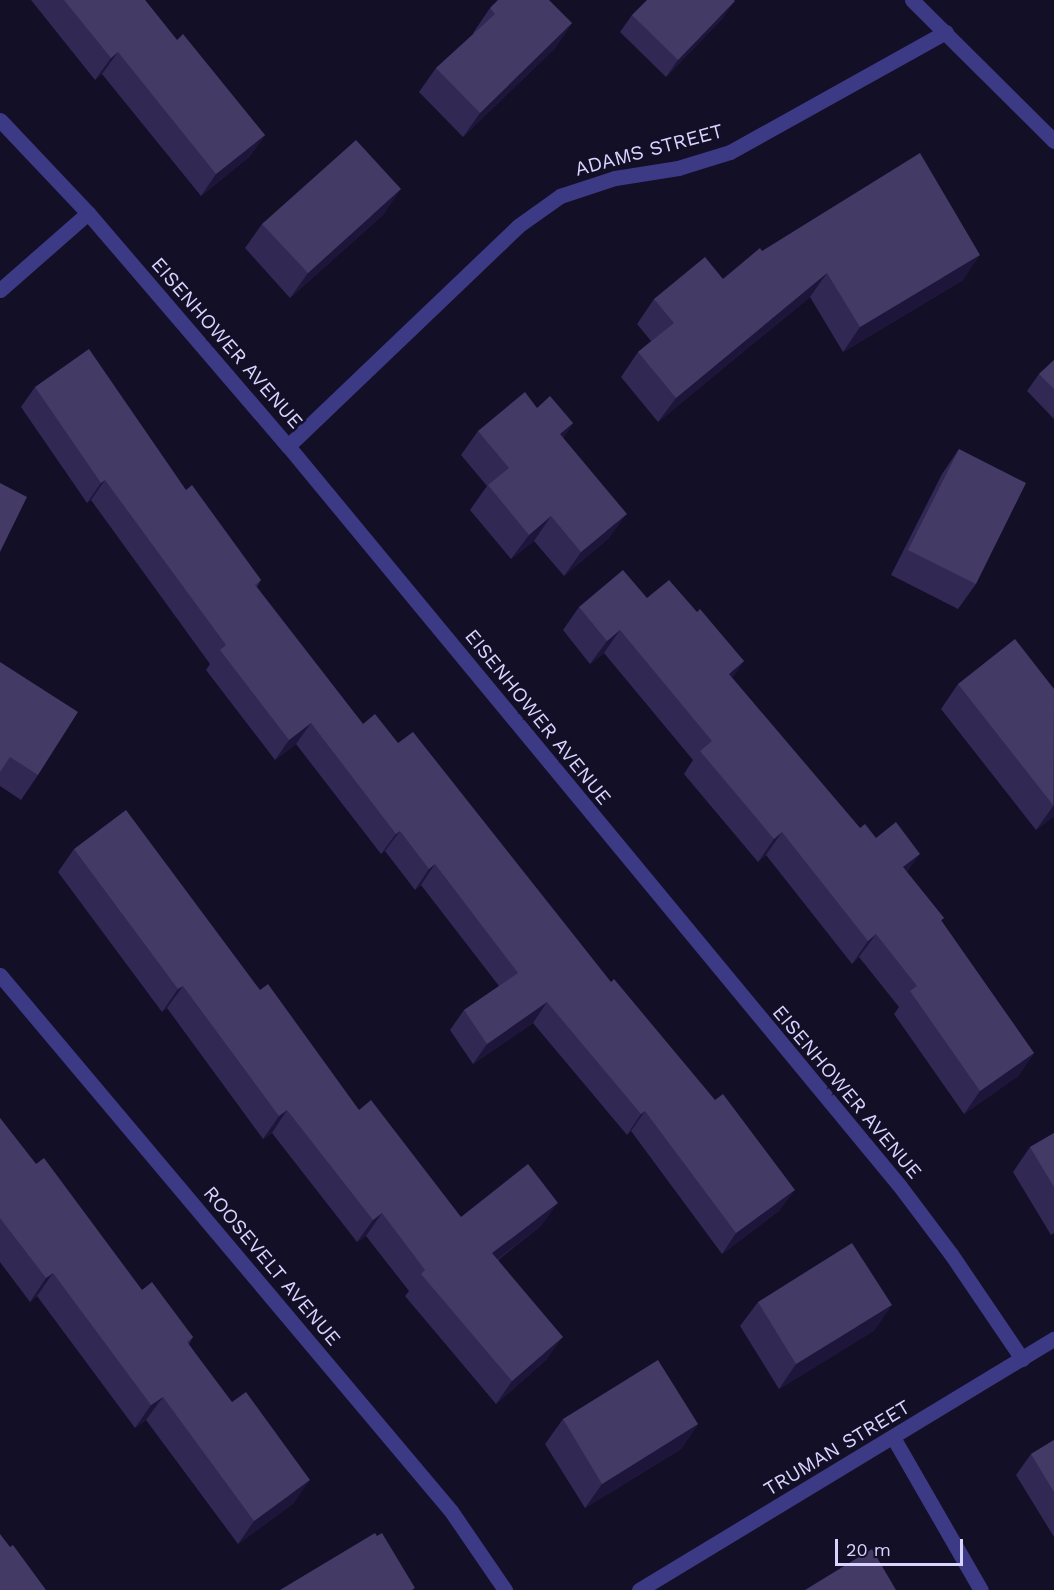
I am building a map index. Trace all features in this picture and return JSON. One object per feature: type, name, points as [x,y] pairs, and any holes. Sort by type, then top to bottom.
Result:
[{"type":"street","points":[[912,0],[1054,141]]},
{"type":"street","name":"ADAMS STREET","points":[[288,446],[518,226],[560,196],[615,177],[678,168],[730,152],[946,32]]},
{"type":"street","name":"EISENHOWER AVENUE","points":[[0,120],[88,213],[288,446],[899,1185],[951,1254],[1022,1359]]},
{"type":"street","points":[[0,290],[88,213]]},
{"type":"street","name":"ROOSEVELT AVENUE","points":[[0,975],[451,1511],[505,1590]]},
{"type":"street","name":"TRUMAN STREET","points":[[639,1590],[894,1439],[1054,1339]]},
{"type":"street","points":[[894,1439],[981,1590]]},
{"type":"building","points":[[64,0],[145,0],[177,40],[183,34],[265,135],[216,174],[118,52],[111,58]]},
{"type":"building","points":[[498,0],[549,0],[572,23],[480,113],[436,68],[495,14],[490,8]]},
{"type":"building","points":[[647,0],[735,1],[678,60],[632,15]]},
{"type":"building","points":[[356,140],[401,189],[308,273],[262,224]]},
{"type":"building","points":[[920,153],[980,255],[860,327],[827,273],[676,398],[638,352],[674,323],[654,299],[705,257],[723,279],[760,248],[762,251]]},
{"type":"building","points":[[89,349],[186,490],[192,485],[261,580],[255,585],[363,724],[375,714],[398,743],[413,732],[611,982],[614,979],[715,1100],[723,1094],[795,1190],[736,1233],[645,1111],[641,1114],[547,1002],[487,1044],[464,1010],[518,973],[435,864],[429,869],[400,831],[396,834],[311,723],[289,740],[220,650],[226,645],[105,480],[101,483],[35,387]]},
{"type":"building","points":[[1054,360],[1054,389],[1039,374]]},
{"type":"building","points":[[525,392],[537,408],[550,396],[573,423],[560,434],[627,514],[581,552],[551,516],[529,535],[488,485],[509,468],[478,431]]},
{"type":"building","points":[[959,449],[1026,483],[976,584],[908,550]]},
{"type":"building","points":[[0,483],[27,497],[0,552]]},
{"type":"building","points":[[623,570],[647,598],[669,580],[697,612],[700,609],[744,661],[729,674],[860,828],[865,824],[876,838],[896,822],[920,854],[903,867],[944,918],[941,920],[1034,1053],[980,1091],[910,991],[917,986],[876,934],[868,941],[782,832],[774,839],[700,751],[712,741],[620,630],[607,641],[579,607]]},
{"type":"building","points":[[1015,639],[1054,689],[1053,805],[958,684]]},
{"type":"building","points":[[0,662],[78,712],[38,775],[10,757],[0,772]]},
{"type":"building","points":[[126,810],[260,990],[268,984],[359,1110],[371,1100],[461,1217],[528,1164],[558,1203],[492,1253],[563,1337],[512,1381],[421,1274],[425,1270],[382,1213],[373,1220],[287,1110],[279,1116],[183,986],[178,989],[74,849]]},
{"type":"building","points":[[0,1118],[36,1164],[44,1158],[142,1290],[152,1282],[193,1337],[187,1342],[232,1402],[246,1392],[310,1480],[254,1521],[163,1397],[151,1405],[53,1273],[46,1278],[0,1218]]},
{"type":"building","points":[[1054,1133],[1054,1187],[1030,1147]]},
{"type":"building","points":[[852,1243],[892,1305],[796,1364],[758,1302]]},
{"type":"building","points":[[658,1360],[698,1424],[602,1484],[563,1419]]},
{"type":"building","points":[[1054,1440],[1054,1492],[1031,1454]]},
{"type":"building","points":[[375,1533],[377,1536],[382,1533],[415,1588],[412,1590],[280,1590]]},
{"type":"building","points":[[0,1534],[10,1547],[13,1545],[46,1590],[0,1590]]},
{"type":"building","points":[[872,1549],[896,1590],[805,1590]]}]
